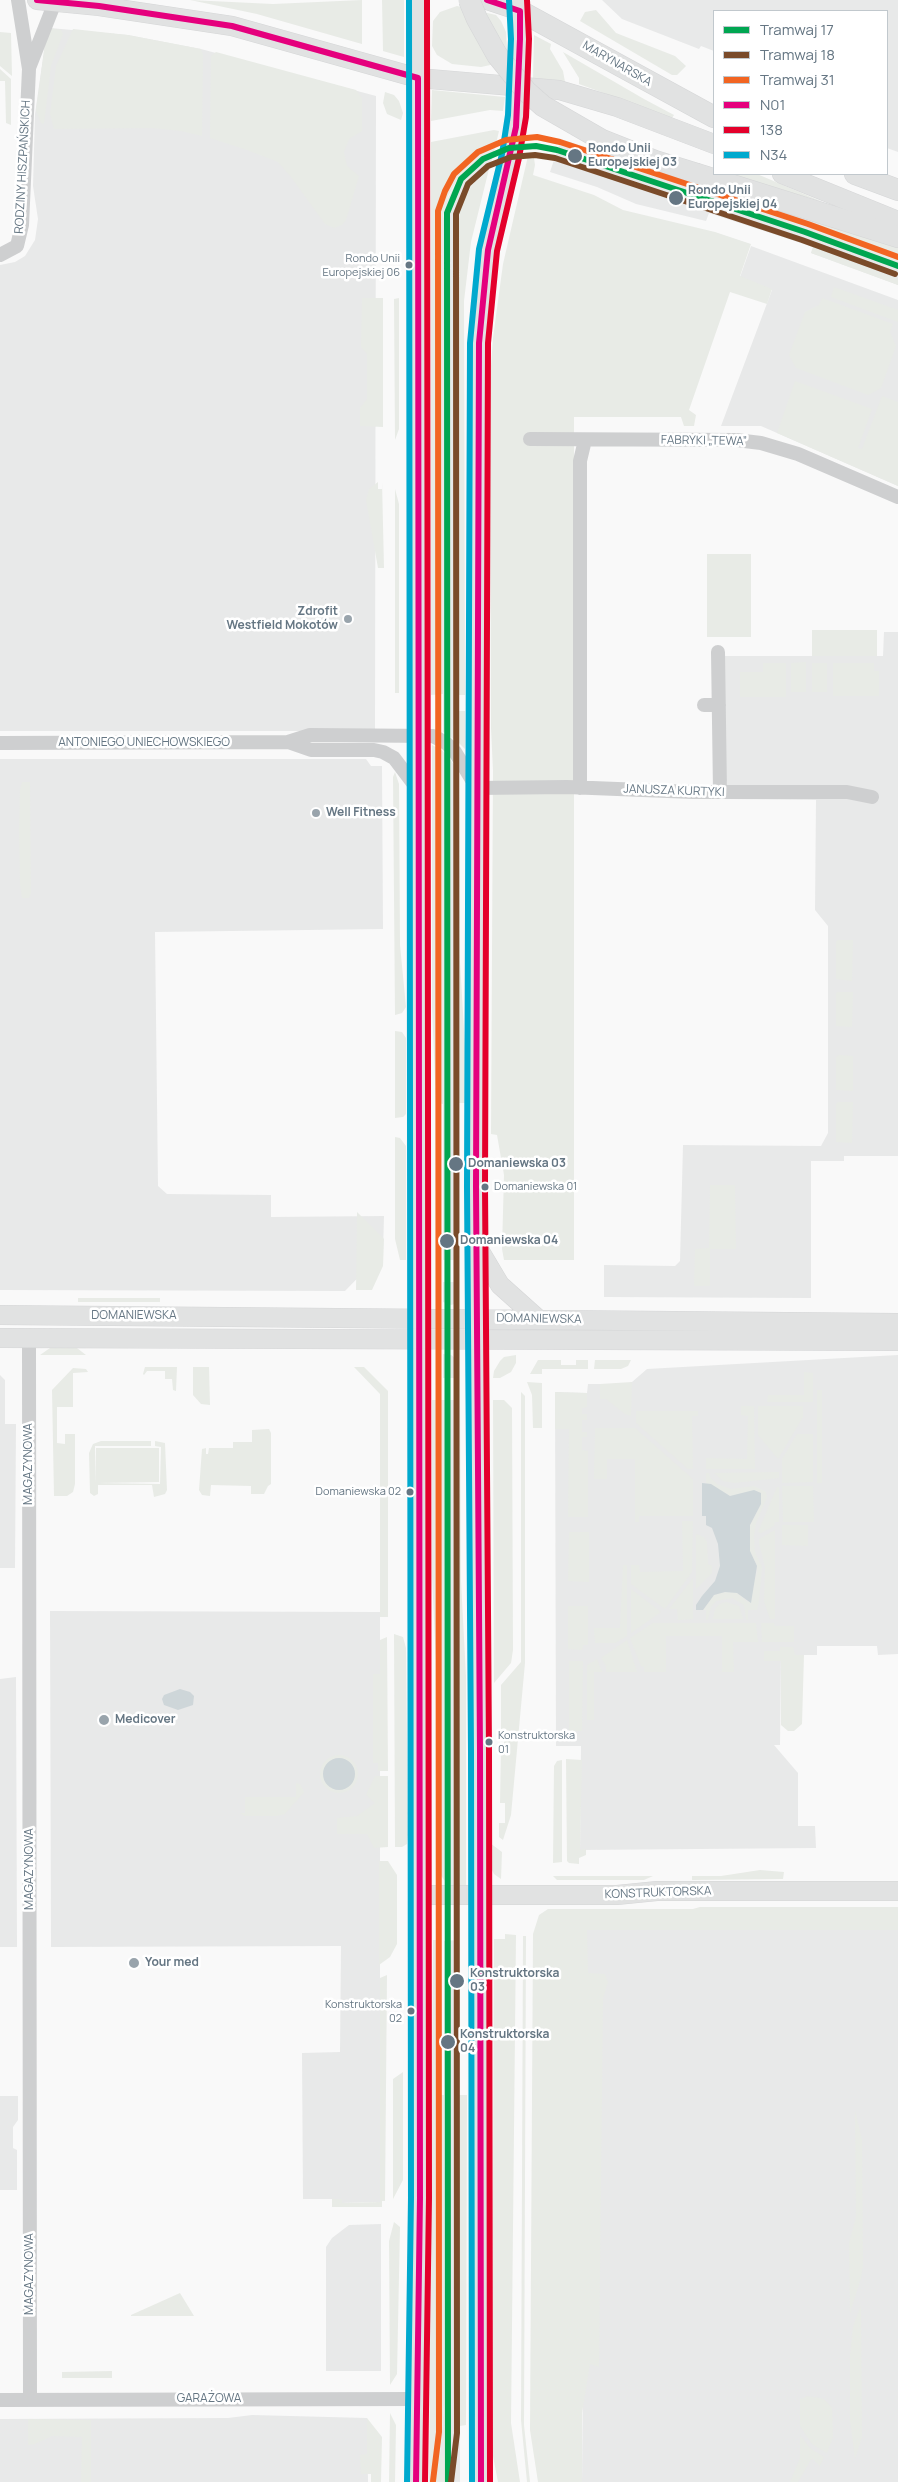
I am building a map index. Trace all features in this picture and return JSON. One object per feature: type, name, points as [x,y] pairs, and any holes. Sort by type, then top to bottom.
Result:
[{"type":"main road","points":[[99,6],[118,0]]},
{"type":"main road","points":[[416,2482],[420,2197],[418,1895],[418,0]]},
{"type":"main road","points":[[470,0],[476,19],[497,55],[526,91],[543,106],[602,140],[655,161],[898,237]]},
{"type":"main road","points":[[481,2482],[480,1895],[476,1338],[479,343],[488,250],[513,145],[520,88],[519,6],[487,0]]},
{"type":"main road","points":[[46,1],[99,6],[248,30],[418,78],[559,90],[589,97],[713,144]]},
{"type":"main road","name":"MARYNARSKA","points":[[519,6],[713,116]]},
{"type":"main road","points":[[784,175],[898,221]]},
{"type":"main road","points":[[858,175],[898,190]]},
{"type":"main road","points":[[476,1244],[500,1284],[538,1319]]},
{"type":"main road","name":"DOMANIEWSKA","points":[[0,1315],[898,1323]]},
{"type":"main road","name":"DOMANIEWSKA","points":[[0,1338],[476,1338],[898,1341]]},
{"type":"main road","name":"KONSTRUKTORSKA","points":[[418,1895],[616,1895],[666,1891],[898,1891]]},
{"type":"street","name":"RODZINY HISZPAŃSKICH","points":[[18,0],[29,69]]},
{"type":"street","name":"RODZINY HISZPAŃSKICH","points":[[0,255],[17,246],[21,238],[29,69],[46,1]]},
{"type":"street","name":"FABRYKI „TEWA”","points":[[530,439],[736,440],[761,443],[798,454],[898,497]]},
{"type":"street","points":[[580,788],[580,461],[585,440]]},
{"type":"street","points":[[718,652],[720,792]]},
{"type":"street","points":[[704,704],[719,704]]},
{"type":"street","name":"ANTONIEGO UNIECHOWSKIEGO","points":[[0,743],[288,742],[310,735],[433,736],[446,743],[455,752],[477,788]]},
{"type":"street","name":"ANTONIEGO UNIECHOWSKIEGO","points":[[288,742],[310,750],[383,752],[394,758],[419,790]]},
{"type":"street","name":"JANUSZA KURTYKI","points":[[477,788],[847,792],[872,798]]},
{"type":"street","name":"MAGAZYNOWA","points":[[29,1338],[30,2400]]},
{"type":"street","name":"GARAŻOWA","points":[[0,2400],[418,2399]]},
{"type":"shaded area","points":[[190,0],[273,4],[362,0],[362,44],[257,14]]},
{"type":"shaded area","points":[[382,0],[404,0],[404,57],[383,51]]},
{"type":"shaded area","points":[[602,0],[898,0],[898,152],[888,148],[888,10],[713,10],[713,51],[701,46],[699,49],[622,19]]},
{"type":"shaded area","points":[[457,6],[496,15],[501,21],[506,32],[507,49],[505,55],[495,64],[481,67],[452,64],[437,55],[432,46],[433,21],[440,12]]},
{"type":"shaded area","points":[[596,10],[616,33],[675,56],[686,66],[677,75],[672,75],[580,21],[585,12]]},
{"type":"shaded area","points":[[50,28],[128,35],[201,49],[376,96],[375,731],[0,731],[0,265],[15,262],[25,256],[35,240],[38,219],[33,186],[35,114],[46,37]]},
{"type":"shaded area","points":[[50,28],[61,30],[63,34],[51,66],[44,124],[41,123],[36,110],[46,36]]},
{"type":"shaded area","points":[[73,29],[128,35],[201,49],[203,55],[202,136],[181,131],[152,128],[54,129],[50,114],[56,66]]},
{"type":"shaded area","points":[[0,32],[11,33],[12,76],[0,66]]},
{"type":"shaded area","points":[[534,35],[551,44],[550,49],[563,71],[565,82],[533,79]]},
{"type":"shaded area","points":[[216,52],[356,90],[362,98],[362,131],[349,139],[344,152],[347,166],[359,176],[346,220],[342,225],[334,228],[325,224],[278,162],[210,138],[211,56]]},
{"type":"shaded area","points":[[563,52],[674,115],[672,118],[579,84],[579,78]]},
{"type":"shaded area","points":[[0,69],[11,79],[11,125],[6,123],[5,81],[0,81]]},
{"type":"shaded area","points":[[432,90],[505,97],[503,111],[490,110],[431,121]]},
{"type":"shaded area","points":[[385,92],[394,95],[399,101],[403,113],[401,120],[387,114],[383,103]]},
{"type":"shaded area","points":[[494,130],[499,131],[495,148],[477,158],[459,177],[448,196],[443,216],[443,694],[431,695],[431,142]]},
{"type":"shaded area","points":[[561,139],[898,248],[898,285],[811,253],[813,247],[709,213],[706,221],[636,204],[597,187],[550,172]]},
{"type":"shaded area","points":[[495,148],[489,169],[473,184],[465,196],[461,206],[458,225],[458,742],[443,732],[442,224],[446,202],[459,177],[477,158]]},
{"type":"shaded area","points":[[528,156],[534,158],[533,175],[594,195],[623,210],[715,232],[751,244],[740,276],[772,289],[767,304],[730,292],[689,410],[696,415],[694,426],[684,426],[681,417],[574,417],[574,1260],[504,1260],[502,1249],[504,1175],[497,1135],[491,1134],[493,771],[491,728],[490,380],[493,338],[503,264]]},
{"type":"shaded area","points":[[489,169],[471,242],[464,301],[465,695],[458,695],[458,225],[461,206],[465,196],[473,184]]},
{"type":"shaded area","points":[[731,175],[759,175],[823,202]]},
{"type":"shaded area","points":[[820,222],[898,248],[898,262],[817,232]]},
{"type":"shaded area","points":[[751,246],[898,300],[898,486],[761,426],[721,426],[772,290],[740,277]]},
{"type":"shaded area","points":[[813,247],[898,279],[898,285],[811,253]]},
{"type":"shaded area","points":[[834,287],[898,310],[898,322],[831,297]]},
{"type":"shaded area","points":[[362,298],[383,298],[383,427],[360,426],[360,408],[367,399],[367,354],[361,347]]},
{"type":"shaded area","points":[[399,298],[399,429],[395,440],[394,299]]},
{"type":"shaded area","points":[[822,298],[893,324],[890,332],[896,346],[881,388],[868,395],[796,368],[789,355],[805,312],[819,305]]},
{"type":"shaded area","points":[[795,381],[872,409],[858,448],[862,449],[882,396],[898,402],[898,486],[777,433]]},
{"type":"shaded area","points":[[382,481],[384,568],[378,568],[366,500],[369,489],[378,482],[378,489],[382,489]]},
{"type":"shaded area","points":[[395,489],[399,504],[399,693],[395,693]]},
{"type":"shaded area","points":[[707,554],[751,554],[751,637],[707,637]]},
{"type":"shaded area","points":[[812,630],[877,630],[877,656],[812,656]]},
{"type":"shaded area","points":[[884,632],[898,632],[898,1156],[844,1156],[844,1161],[811,1161],[811,1298],[604,1297],[604,1265],[675,1266],[680,1261],[683,1145],[821,1146],[828,1133],[828,926],[815,910],[816,800],[727,799],[727,781],[722,780],[721,656],[883,656]]},
{"type":"shaded area","points":[[806,662],[806,692],[791,692],[791,663]]},
{"type":"shaded area","points":[[763,663],[786,663],[786,697],[740,697],[740,672],[763,672]]},
{"type":"shaded area","points":[[812,663],[827,663],[827,692],[812,692]]},
{"type":"shaded area","points":[[833,663],[874,663],[874,671],[879,671],[879,696],[833,696]]},
{"type":"shaded area","points":[[458,711],[465,711],[465,749],[458,742]]},
{"type":"shaded area","points":[[432,745],[443,751],[443,1104],[436,1103],[432,1007]]},
{"type":"shaded area","points":[[443,751],[457,768],[459,776],[459,1260],[443,1260]]},
{"type":"shaded area","points":[[0,759],[366,759],[371,766],[382,766],[383,929],[155,932],[158,1186],[167,1194],[271,1195],[271,1217],[384,1216],[383,1252],[345,1291],[0,1290]]},
{"type":"shaded area","points":[[395,772],[399,784],[400,945],[406,1007],[402,1013],[395,1015],[393,777]]},
{"type":"shaded area","points":[[459,776],[460,962],[466,1103],[459,1103]]},
{"type":"shaded area","points":[[22,782],[30,782],[31,893],[29,898],[22,898],[20,884],[19,830],[20,789]]},
{"type":"shaded area","points":[[838,940],[853,940],[852,981],[836,979],[836,942]]},
{"type":"shaded area","points":[[853,992],[852,1027],[836,1026],[836,993]]},
{"type":"shaded area","points":[[395,1031],[402,1032],[406,1038],[406,1114],[403,1117],[395,1118]]},
{"type":"shaded area","points":[[839,1055],[853,1056],[853,1091],[836,1090],[836,1057]]},
{"type":"shaded area","points":[[838,1102],[853,1102],[852,1143],[836,1142],[836,1104]]},
{"type":"shaded area","points":[[395,1137],[400,1138],[406,1146],[406,1260],[400,1260],[395,1239]]},
{"type":"shaded area","points":[[710,1185],[735,1185],[736,1249],[710,1249],[710,1286],[694,1286],[695,1249],[709,1248]]},
{"type":"shaded area","points":[[357,1212],[384,1239],[383,1266],[372,1290],[356,1290]]},
{"type":"shaded area","points":[[443,1282],[458,1282],[458,1303],[451,1305],[443,1302]]},
{"type":"shaded area","points":[[78,1298],[160,1298],[160,1302],[78,1302]]},
{"type":"shaded area","points":[[50,1348],[77,1348],[86,1355],[40,1355]]},
{"type":"shaded area","points":[[443,1354],[451,1355],[458,1360],[458,1378],[443,1378]]},
{"type":"shaded area","points":[[516,1355],[516,1363],[511,1372],[500,1378],[493,1378],[494,1371],[504,1357]]},
{"type":"shaded area","points":[[898,1355],[898,1654],[878,1655],[877,1646],[817,1646],[817,1655],[781,1655],[780,1745],[774,1745],[798,1773],[798,1826],[815,1826],[816,1848],[580,1850],[581,1746],[556,1746],[555,1392],[587,1393],[588,1384],[626,1384],[632,1382],[647,1369]]},
{"type":"shaded area","points":[[538,1360],[561,1360],[561,1365],[576,1365],[576,1360],[588,1360],[588,1369],[542,1369],[542,1374],[530,1374]]},
{"type":"shaded area","points":[[595,1360],[631,1360],[628,1366],[621,1369],[594,1369]]},
{"type":"shaded area","points":[[145,1367],[177,1367],[176,1391],[173,1390],[172,1379],[165,1379],[165,1371],[147,1371],[144,1375]]},
{"type":"shaded area","points":[[193,1367],[209,1367],[210,1405],[201,1404],[193,1395]]},
{"type":"shaded area","points":[[354,1367],[364,1367],[388,1391],[388,1617],[380,1617],[380,1394]]},
{"type":"shaded area","points":[[73,1368],[86,1369],[88,1372],[73,1373],[73,1407],[57,1407],[57,1443],[65,1444],[65,1434],[75,1434],[75,1484],[73,1492],[67,1496],[54,1496],[52,1390]]},
{"type":"shaded area","points":[[804,1372],[813,1373],[813,1402],[767,1402],[768,1395],[804,1395]]},
{"type":"shaded area","points":[[0,1375],[5,1380],[5,1424],[16,1424],[15,1568],[0,1568]]},
{"type":"shaded area","points":[[527,1382],[542,1383],[542,1428],[533,1428],[532,1395]]},
{"type":"shaded area","points":[[632,1382],[631,1416],[625,1414],[606,1399],[600,1399],[600,1384]]},
{"type":"shaded area","points":[[817,1390],[822,1390],[822,1483],[817,1483]]},
{"type":"shaded area","points":[[521,1392],[525,1396],[525,1663],[511,1815],[503,1840],[499,1837],[499,1823],[505,1823],[505,1803],[500,1803],[501,1747],[504,1747],[504,1736],[501,1736],[501,1685],[521,1662]]},
{"type":"shaded area","points":[[555,1392],[587,1393],[587,1407],[582,1408],[582,1414],[587,1414],[587,1420],[582,1420],[582,1432],[587,1432],[587,1437],[582,1437],[582,1450],[588,1451],[588,1517],[568,1517],[569,1429],[555,1429]]},
{"type":"shaded area","points":[[432,1400],[444,1400],[444,1880],[439,1872],[437,1856],[437,1685],[432,1576]]},
{"type":"shaded area","points":[[444,1400],[459,1400],[459,1886],[451,1885],[444,1880]]},
{"type":"shaded area","points":[[460,1400],[461,1581],[466,1676],[466,1885],[459,1886]]},
{"type":"shaded area","points":[[493,1400],[504,1400],[512,1408],[513,1650],[511,1663],[494,1683]]},
{"type":"shaded area","points":[[741,1406],[754,1406],[755,1469],[706,1469],[706,1458],[747,1459],[748,1416],[741,1415]]},
{"type":"shaded area","points":[[758,1406],[803,1406],[803,1417],[778,1459],[758,1435]]},
{"type":"shaded area","points":[[636,1411],[698,1411],[698,1416],[692,1416],[693,1469],[688,1469],[636,1423]]},
{"type":"shaded area","points":[[595,1428],[635,1428],[693,1479],[693,1516],[639,1516],[639,1522],[635,1522],[635,1459],[607,1459],[607,1479],[594,1479]]},
{"type":"shaded area","points":[[269,1429],[271,1433],[271,1484],[264,1494],[251,1494],[251,1486],[211,1485],[210,1496],[202,1495],[199,1490],[202,1449],[206,1448],[206,1454],[208,1454],[209,1448],[233,1448],[233,1442],[252,1442],[252,1430]]},
{"type":"shaded area","points":[[797,1434],[813,1434],[813,1482],[782,1483],[782,1459]]},
{"type":"shaded area","points":[[101,1441],[151,1441],[151,1446],[95,1446],[95,1483],[96,1448],[159,1448],[159,1482],[98,1483],[160,1484],[161,1447],[155,1446],[155,1441],[165,1443],[167,1490],[165,1494],[154,1497],[152,1485],[98,1485],[98,1494],[94,1496],[90,1493],[89,1453],[93,1444]]},
{"type":"shaded area","points":[[779,1472],[779,1478],[734,1483],[723,1481],[714,1473]]},
{"type":"shaded area","points":[[706,1473],[709,1473],[710,1477],[717,1484],[731,1489],[754,1486],[766,1492],[767,1497],[756,1523],[754,1536],[755,1552],[762,1567],[759,1602],[757,1610],[748,1610],[748,1620],[746,1619],[744,1605],[732,1598],[716,1601],[711,1607],[708,1619],[706,1620],[706,1610],[703,1610],[714,1595],[725,1592],[737,1593],[748,1602],[757,1572],[757,1566],[750,1551],[750,1525],[761,1504],[761,1493],[747,1492],[730,1496],[706,1483]]},
{"type":"shaded area","points":[[702,1483],[711,1484],[730,1496],[754,1490],[761,1493],[761,1504],[750,1525],[750,1551],[757,1566],[751,1603],[737,1593],[725,1592],[714,1595],[703,1610],[696,1610],[696,1605],[715,1581],[720,1566],[718,1544],[712,1528],[706,1525],[706,1516],[702,1516]]},
{"type":"shaded area","points":[[782,1486],[813,1486],[814,1522],[783,1522]]},
{"type":"shaded area","points":[[777,1487],[779,1487],[779,1522],[775,1522],[774,1526],[761,1533],[758,1532]]},
{"type":"shaded area","points":[[682,1521],[693,1521],[692,1572],[665,1609],[631,1584],[631,1565],[639,1565],[640,1572],[683,1571]]},
{"type":"shaded area","points":[[782,1525],[808,1525],[808,1546],[782,1545]]},
{"type":"shaded area","points":[[775,1530],[775,1619],[770,1619],[764,1601],[765,1567],[759,1539]]},
{"type":"shaded area","points":[[569,1532],[589,1532],[589,1582],[568,1581]]},
{"type":"shaded area","points":[[696,1534],[704,1537],[707,1542],[708,1564],[712,1566],[712,1573],[696,1589]]},
{"type":"shaded area","points":[[623,1565],[627,1565],[627,1636],[615,1643],[595,1643],[594,1628],[620,1628]]},
{"type":"shaded area","points":[[693,1578],[693,1619],[678,1620],[677,1609],[669,1609]]},
{"type":"shaded area","points":[[631,1589],[661,1612],[631,1633]]},
{"type":"shaded area","points":[[726,1602],[739,1606],[743,1619],[713,1619],[715,1609],[719,1604]]},
{"type":"shaded area","points":[[568,1606],[588,1606],[588,1645],[583,1645],[582,1650],[568,1649]]},
{"type":"shaded area","points":[[50,1611],[380,1612],[380,2202],[342,2203],[341,2199],[303,2199],[302,2053],[340,2052],[341,1946],[51,1947]]},
{"type":"shaded area","points":[[653,1623],[756,1623],[758,1642],[733,1642],[734,1672],[722,1672],[722,1636],[666,1636],[666,1672],[644,1672],[644,1667],[641,1666],[630,1638]]},
{"type":"shaded area","points":[[761,1623],[774,1623],[775,1626],[794,1626],[794,1642],[762,1642]]},
{"type":"shaded area","points":[[394,1634],[403,1637],[406,1648],[408,1835],[407,1844],[402,1847],[395,1847]]},
{"type":"shaded area","points":[[387,1637],[388,1771],[378,1771],[378,1763],[373,1763],[373,1674],[380,1674],[380,1640]]},
{"type":"shaded area","points":[[627,1640],[637,1672],[606,1672],[606,1666],[601,1658]]},
{"type":"shaded area","points":[[780,1647],[793,1647],[795,1655],[804,1655],[802,1724],[794,1731],[788,1731],[781,1725],[781,1661],[764,1661],[764,1651],[780,1651]]},
{"type":"shaded area","points":[[597,1659],[602,1672],[594,1672],[594,1720],[587,1720],[587,1665]]},
{"type":"shaded area","points":[[569,1661],[583,1661],[582,1731],[569,1731]]},
{"type":"shaded area","points":[[16,1677],[17,1947],[0,1947],[0,1679]]},
{"type":"shaded area","points":[[180,1689],[190,1692],[194,1696],[193,1705],[178,1710],[164,1705],[162,1699],[164,1695]]},
{"type":"shaded area","points":[[339,1755],[352,1761],[358,1774],[352,1787],[339,1793],[326,1787],[320,1774],[326,1761]]},
{"type":"shaded area","points":[[339,1758],[345,1759],[350,1763],[354,1768],[354,1780],[350,1785],[345,1789],[339,1790],[333,1789],[328,1785],[324,1780],[323,1774],[324,1768],[328,1763],[333,1759]]},
{"type":"shaded area","points":[[566,1759],[582,1760],[580,1850],[586,1849],[586,1855],[579,1858],[579,1864],[567,1861]]},
{"type":"shaded area","points":[[562,1760],[562,1862],[553,1863],[554,1766],[557,1761]]},
{"type":"shaded area","points":[[375,1776],[388,1776],[388,1847],[374,1848],[367,1834],[337,1834],[337,1818],[357,1816],[375,1803],[366,1795]]},
{"type":"shaded area","points":[[296,1783],[300,1784],[304,1792],[285,1814],[277,1816],[245,1816],[240,1813],[245,1813],[245,1797],[296,1797]]},
{"type":"shaded area","points":[[490,1843],[502,1852],[501,1879],[494,1874],[490,1866]]},
{"type":"shaded area","points":[[379,1861],[388,1861],[397,1875],[397,1944],[390,1957],[379,1965]]},
{"type":"shaded area","points":[[760,1870],[784,1872],[783,1879],[692,1880],[692,1876],[721,1876]]},
{"type":"shaded area","points":[[553,1876],[653,1876],[644,1880],[557,1880]]},
{"type":"shaded area","points":[[700,1907],[898,1907],[898,1930],[587,1930],[588,1973],[605,1974],[608,1982],[603,1999],[599,2367],[590,2364],[582,2413],[582,2482],[538,2482],[530,2430],[533,1934],[539,1915],[548,1909],[693,1909]]},
{"type":"shaded area","points":[[587,1930],[898,1930],[898,2482],[582,2482]]},
{"type":"shaded area","points":[[505,1934],[516,1935],[511,2423],[520,2482],[498,2482],[492,2451],[494,1939],[505,1939]]},
{"type":"shaded area","points":[[523,1936],[526,1936],[524,2425],[530,2482],[527,2482],[521,2420]]},
{"type":"shaded area","points":[[433,1940],[436,1940],[436,2095],[444,2095],[444,2405],[440,2455],[454,2455],[454,2482],[429,2482]]},
{"type":"shaded area","points":[[459,1940],[460,2482],[454,2482],[454,2456],[440,2455],[444,2405],[444,1941]]},
{"type":"shaded area","points":[[387,1975],[385,2201],[382,2201],[382,2207],[332,2207],[332,2199],[342,2199],[342,2203],[380,2202],[380,1978]]},
{"type":"shaded area","points":[[403,2072],[403,2180],[393,2199],[393,2079]]},
{"type":"shaded area","points":[[459,2095],[467,2095],[466,2425],[460,2426]]},
{"type":"shaded area","points":[[0,2096],[18,2096],[18,2120],[13,2127],[13,2148],[17,2150],[17,2190],[0,2190]]},
{"type":"shaded area","points":[[855,2110],[862,2140],[863,2266],[850,2313],[849,2243],[856,2217]]},
{"type":"shaded area","points":[[394,2222],[400,2227],[397,2374],[390,2385],[389,2241]]},
{"type":"shaded area","points":[[381,2224],[381,2371],[326,2371],[326,2247],[332,2238],[349,2225]]},
{"type":"shaded area","points":[[180,2293],[194,2316],[131,2316],[131,2315]]},
{"type":"shaded area","points":[[861,2305],[862,2437],[855,2459],[850,2420],[850,2356],[853,2327]]},
{"type":"shaded area","points":[[112,2371],[112,2378],[62,2378],[62,2372]]},
{"type":"shaded area","points":[[808,2396],[824,2399],[832,2408],[833,2437],[827,2453],[812,2444],[800,2426],[800,2399]]},
{"type":"shaded area","points":[[390,2413],[396,2425],[395,2482],[389,2482]]},
{"type":"shaded area","points":[[252,2415],[367,2418],[368,2482],[0,2482],[0,2419],[228,2418]]},
{"type":"shaded area","points":[[367,2418],[382,2437],[381,2482],[371,2482],[371,2474],[361,2474],[360,2455],[367,2454]]},
{"type":"shaded area","points":[[28,2419],[91,2420],[91,2482],[81,2482],[82,2437],[52,2436],[35,2444],[28,2445]]},
{"type":"shaded area","points":[[800,2435],[811,2449],[824,2457],[820,2466],[812,2458],[798,2482],[790,2482],[800,2458]]},
{"type":"tram line","name":"31","points":[[433,2481],[439,2432],[438,211],[445,191],[454,174],[478,152],[506,140],[537,137],[560,142],[808,224],[898,257]]},
{"type":"tram line","name":"17","points":[[448,2482],[447,213],[461,179],[483,159],[509,148],[536,146],[557,150],[805,232],[898,266]]},
{"type":"tram line","name":"18","points":[[451,2482],[457,2433],[456,214],[468,184],[488,166],[511,157],[535,155],[555,158],[802,240],[895,274]]},
{"type":"transit line","name":"N01","points":[[37,0],[99,6],[232,26],[418,78],[420,2197],[416,2482]]},
{"type":"transit line","name":"N34","points":[[407,2482],[411,2197],[409,0]]},
{"type":"transit line","name":"138","points":[[425,2482],[429,2197],[427,0]]},
{"type":"transit line","name":"N01","points":[[481,2482],[480,1752],[476,1186],[479,343],[488,250],[516,127],[520,39],[520,11],[487,0]]},
{"type":"transit line","name":"N34","points":[[472,2482],[471,1752],[467,1186],[470,343],[479,249],[502,154],[508,115],[511,39],[509,0]]},
{"type":"transit line","name":"138","points":[[490,2482],[489,1752],[485,1186],[488,343],[497,251],[519,158],[526,117],[529,39],[527,0]]},
{"type":"place","name":"Rondo Unii Europejskiej 03","points":[[575,156]]},
{"type":"place","name":"Rondo Unii Europejskiej 04","points":[[676,198]]},
{"type":"place","name":"Rondo Unii Europejskiej 06","points":[[409,265]]},
{"type":"place","name":"Zdrofit Westfield Mokotów","points":[[348,619]]},
{"type":"place","name":"Well Fitness","points":[[316,813]]},
{"type":"place","name":"Domaniewska 03","points":[[456,1164]]},
{"type":"place","name":"Domaniewska 01","points":[[485,1187]]},
{"type":"place","name":"Domaniewska 04","points":[[447,1241]]},
{"type":"place","name":"Domaniewska 02","points":[[410,1492]]},
{"type":"place","name":"Medicover","points":[[104,1720]]},
{"type":"place","name":"Konstruktorska 01","points":[[489,1742]]},
{"type":"place","name":"Your med","points":[[134,1963]]},
{"type":"place","name":"Konstruktorska 03","points":[[457,1981]]},
{"type":"place","name":"Konstruktorska 02","points":[[411,2011]]},
{"type":"place","name":"Konstruktorska 04","points":[[448,2042]]}]
